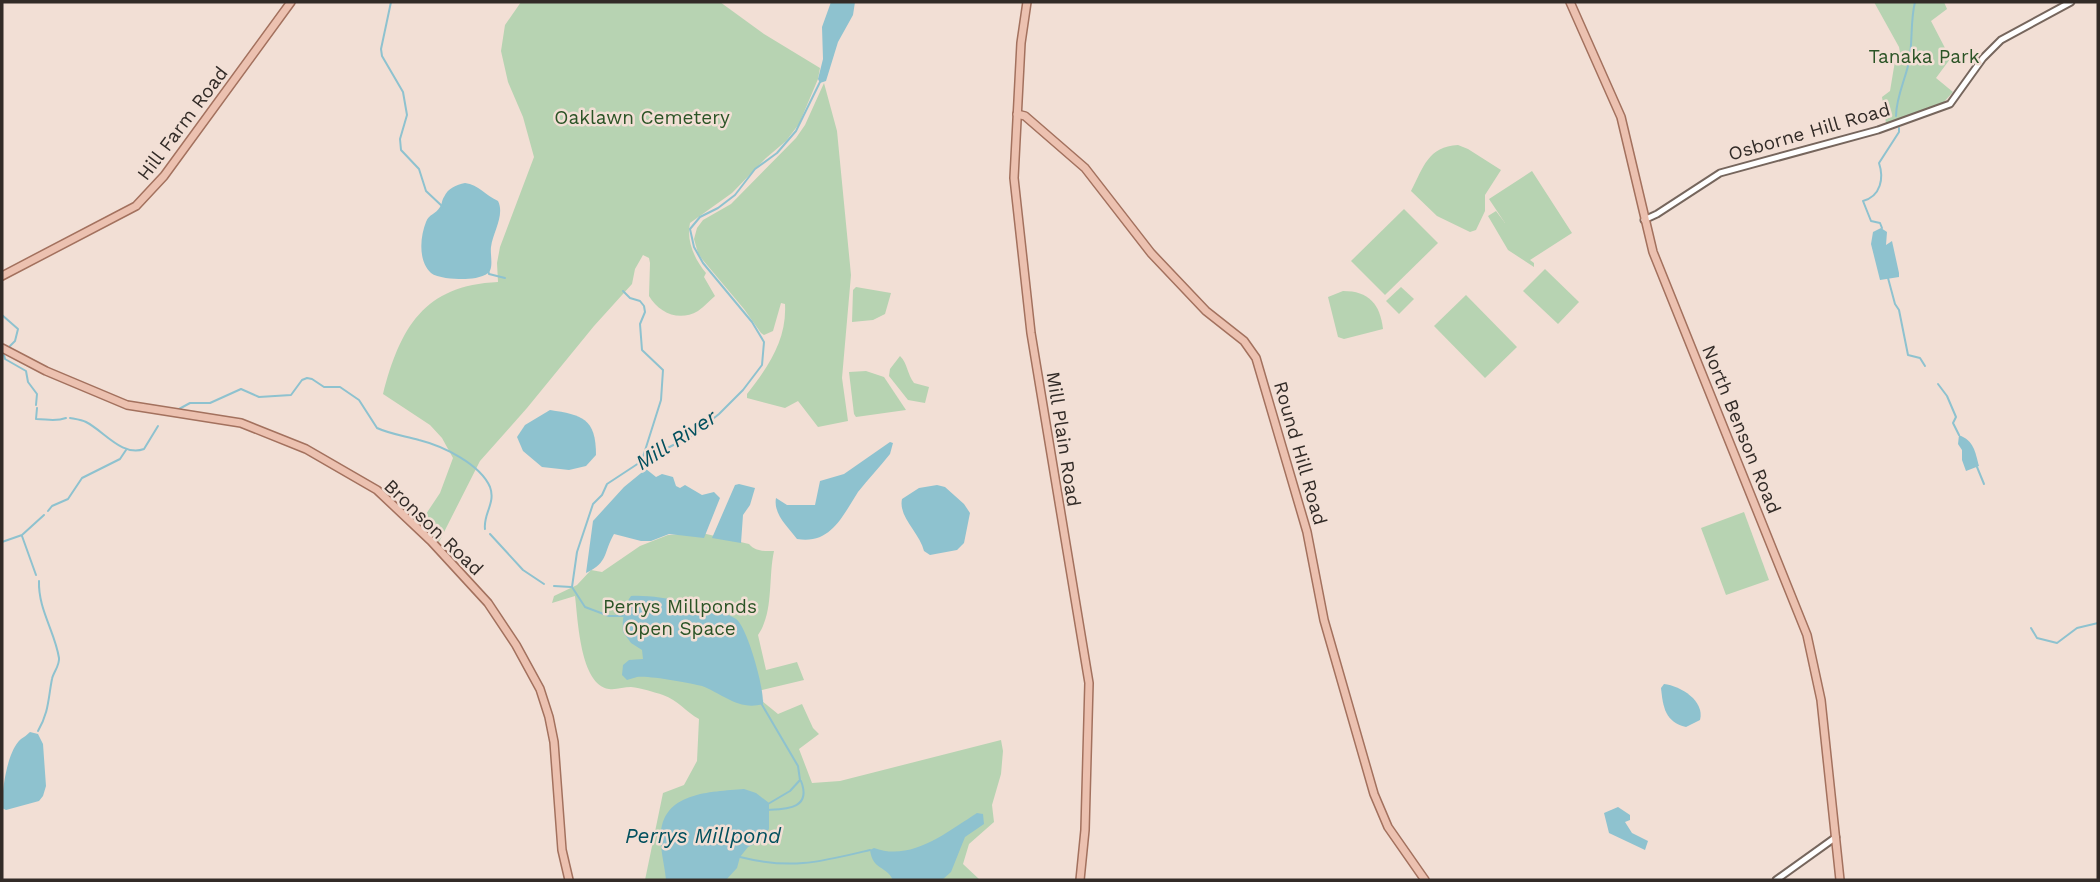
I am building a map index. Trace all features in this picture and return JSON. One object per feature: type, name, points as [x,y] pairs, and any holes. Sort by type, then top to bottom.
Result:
[{"type":"main road","name":"Hill Farm Road","points":[[2,276],[136,206],[164,176],[291,2]]},
{"type":"main road","name":"Mill Plain Road","points":[[1027,2],[1014,178],[1028,311],[1090,689],[1084,854],[1080,880]]},
{"type":"main road","name":"North Benson Road","points":[[1570,2],[1621,117],[1644,220],[1662,275],[1808,635],[1821,699],[1840,880]]},
{"type":"main road","name":"Round Hill Road","points":[[1017,114],[1025,116],[1080,163],[1151,253],[1206,311],[1244,341],[1256,358],[1307,532],[1324,620],[1374,794],[1388,827],[1424,880]]},
{"type":"main road","name":"Bronson Road","points":[[2,348],[58,377],[127,405],[240,423],[306,449],[377,490],[431,541],[488,603],[516,645],[540,689],[554,742],[562,850],[569,880]]},
{"type":"street","name":"Osborne Hill Road","points":[[1644,220],[1720,173],[1878,130],[1950,104],[1983,58],[2001,40],[2071,2]]},
{"type":"street","points":[[1776,880],[1836,837]]},
{"type":"green space","name":"Oaklawn Cemetery","points":[[521,2],[720,2],[764,34],[820,68],[799,124],[786,141],[732,193],[690,223],[692,250],[706,273],[704,277],[715,296],[691,314],[677,316],[664,311],[649,296],[650,263],[649,258],[643,255],[635,269],[632,284],[480,461],[439,542],[418,526],[440,493],[453,458],[442,438],[430,425],[383,394],[398,349],[419,314],[451,291],[498,282],[500,247],[534,157],[523,117],[508,82],[501,51],[505,25]]},
{"type":"green space","name":"Tanaka Park","points":[[1874,2],[1944,2],[1947,9],[1931,21],[1945,48],[1953,55],[1936,78],[1953,92],[1943,103],[1886,123],[1882,97],[1890,91],[1895,61],[1901,58],[1899,47]]},
{"type":"green space","points":[[824,83],[837,131],[851,275],[842,378],[848,421],[818,427],[798,401],[785,408],[747,398],[775,352],[783,329],[785,304],[781,303],[773,331],[764,335],[761,333],[702,259],[694,239],[703,220],[731,204],[796,138],[805,125]]},
{"type":"green space","points":[[1458,145],[1501,170],[1485,195],[1485,211],[1476,230],[1470,232],[1437,216],[1411,191],[1433,154]]},
{"type":"green space","points":[[1532,171],[1572,233],[1530,260],[1534,267],[1508,250],[1488,216],[1496,211],[1505,223],[1489,199]]},
{"type":"green space","points":[[1404,209],[1438,243],[1385,295],[1351,261]]},
{"type":"green space","points":[[1545,269],[1579,302],[1558,324],[1523,291]]},
{"type":"green space","points":[[856,287],[891,293],[885,314],[873,320],[852,322],[853,290]]},
{"type":"green space","points":[[1401,287],[1414,299],[1399,314],[1386,301]]},
{"type":"green space","points":[[1343,291],[1360,293],[1372,301],[1379,313],[1383,329],[1344,339],[1338,337],[1328,297]]},
{"type":"green space","points":[[1466,295],[1517,347],[1485,378],[1434,326]]},
{"type":"green space","points":[[900,356],[914,383],[929,387],[925,403],[908,400],[889,376],[890,369]]},
{"type":"green space","points":[[866,371],[884,377],[906,410],[856,417],[849,372]]},
{"type":"green space","points":[[1744,512],[1769,580],[1726,595],[1701,528]]},
{"type":"green space","name":"Perrys Millponds Open Space","points":[[702,533],[749,544],[758,550],[774,551],[769,605],[758,635],[766,670],[797,662],[804,680],[758,691],[757,697],[778,714],[802,704],[813,728],[819,734],[799,749],[812,783],[840,781],[1001,740],[1001,774],[992,805],[994,822],[969,844],[963,864],[980,880],[645,880],[663,793],[684,785],[697,761],[699,719],[663,695],[635,688],[609,689],[599,685],[586,664],[582,650],[575,596],[552,603],[554,596],[577,585],[591,570],[602,572],[640,546],[668,535]]},
{"type":"water","points":[[831,2],[855,2],[853,15],[838,42],[826,81],[820,83],[818,79],[823,59],[822,27]]},
{"type":"water","points":[[465,183],[498,201],[500,206],[491,247],[491,268],[479,277],[455,279],[437,276],[427,268],[422,256],[424,228],[427,219],[441,206],[448,191]]},
{"type":"water","points":[[1881,228],[1887,232],[1886,245],[1892,241],[1899,277],[1880,280],[1871,244],[1873,232]]},
{"type":"water","points":[[550,410],[579,417],[590,426],[596,455],[586,466],[569,470],[542,467],[523,451],[517,437],[525,425]]},
{"type":"water","points":[[1959,435],[1971,443],[1979,466],[1966,471],[1962,450],[1958,444]]},
{"type":"water","points":[[890,442],[893,443],[890,454],[858,492],[835,526],[819,537],[797,539],[779,515],[776,498],[787,505],[815,505],[820,481],[844,474]]},
{"type":"water","points":[[646,469],[656,477],[662,474],[673,477],[676,486],[680,488],[685,485],[702,495],[714,492],[720,498],[704,538],[669,534],[651,541],[641,541],[614,534],[602,561],[586,573],[593,521],[624,487]]},
{"type":"water","points":[[735,485],[755,488],[750,505],[743,515],[741,543],[712,538]]},
{"type":"water","points":[[937,485],[945,487],[970,513],[964,543],[957,550],[930,555],[924,551],[906,519],[902,499],[919,488]]},
{"type":"water","points":[[631,596],[685,602],[736,619],[745,633],[754,659],[763,704],[754,706],[731,701],[702,686],[679,681],[642,677],[627,680],[622,675],[623,665],[629,660],[643,659],[642,650],[631,643],[623,632],[624,613]]},
{"type":"water","points":[[1664,684],[1684,691],[1695,701],[1701,713],[1700,720],[1686,727],[1669,717],[1661,688]]},
{"type":"water","points":[[30,732],[38,734],[43,744],[46,786],[43,796],[39,801],[6,810],[2,808],[2,800],[9,761],[16,745]]},
{"type":"water","name":"Perrys Millpond","points":[[744,789],[756,793],[769,803],[769,829],[759,842],[748,847],[740,857],[737,868],[726,880],[666,880],[661,841],[662,825],[668,813],[688,798],[716,791]]},
{"type":"water","points":[[1618,807],[1630,815],[1630,820],[1625,822],[1632,833],[1648,841],[1645,850],[1609,833],[1604,813]]},
{"type":"water","points":[[977,813],[983,814],[984,824],[965,837],[951,872],[942,880],[893,880],[872,857],[870,850],[874,848],[901,851],[928,843]]},
{"type":"waterway","points":[[391,2],[381,49],[382,56],[403,92],[407,115],[400,139],[401,150],[419,169],[426,191],[443,207]]},
{"type":"waterway","points":[[1896,116],[1909,62],[1915,2]]},
{"type":"waterway","name":"Mill River","points":[[623,616],[609,616],[585,607],[572,587],[577,552],[593,504],[602,495],[607,484],[642,461],[693,435],[719,414],[743,390],[762,365],[764,342],[752,322],[703,263],[694,247],[690,229],[700,217],[735,195],[755,169],[777,153],[796,131],[820,82]]},
{"type":"waterway","points":[[1882,228],[1880,223],[1871,221],[1863,201],[1874,195],[1880,186],[1879,163],[1899,128]]},
{"type":"waterway","points":[[488,270],[489,274],[505,278]]},
{"type":"waterway","points":[[1888,278],[1899,310],[1908,355],[1920,358],[1925,366]]},
{"type":"waterway","points":[[623,291],[644,306],[645,312],[640,324],[642,350],[663,370],[661,400],[642,460]]},
{"type":"waterway","points":[[2,315],[18,329],[15,341],[9,347]]},
{"type":"waterway","points":[[4,355],[5,359],[26,371],[28,382],[37,394],[36,405]]},
{"type":"waterway","points":[[179,409],[190,403],[210,403],[241,389],[259,397],[291,395],[302,380],[307,378],[324,387],[340,387],[359,400],[377,428],[439,447],[460,457],[478,471],[490,487],[491,493],[485,529]]},
{"type":"waterway","points":[[1938,384],[1947,396],[1956,417],[1953,423],[1959,435]]},
{"type":"waterway","points":[[37,408],[36,419],[66,418]]},
{"type":"waterway","points":[[70,418],[86,422],[114,442],[136,451],[144,449],[158,426]]},
{"type":"waterway","points":[[48,511],[52,506],[68,499],[82,478],[120,459],[126,450]]},
{"type":"waterway","points":[[1977,467],[1984,484]]},
{"type":"waterway","points":[[2,542],[22,535],[44,515]]},
{"type":"waterway","points":[[490,534],[523,570],[544,584]]},
{"type":"waterway","points":[[22,536],[36,575]]},
{"type":"waterway","points":[[38,731],[59,661],[41,601],[39,581]]},
{"type":"waterway","points":[[554,586],[571,587]]},
{"type":"waterway","points":[[2031,628],[2037,638],[2057,643],[2077,628],[2098,623]]},
{"type":"waterway","name":"Mill River","points":[[761,703],[798,766],[800,780],[790,791],[768,804]]},
{"type":"waterway","points":[[768,810],[789,808],[800,802],[803,797],[801,781]]},
{"type":"waterway","points":[[740,857],[791,864],[870,850]]}]
